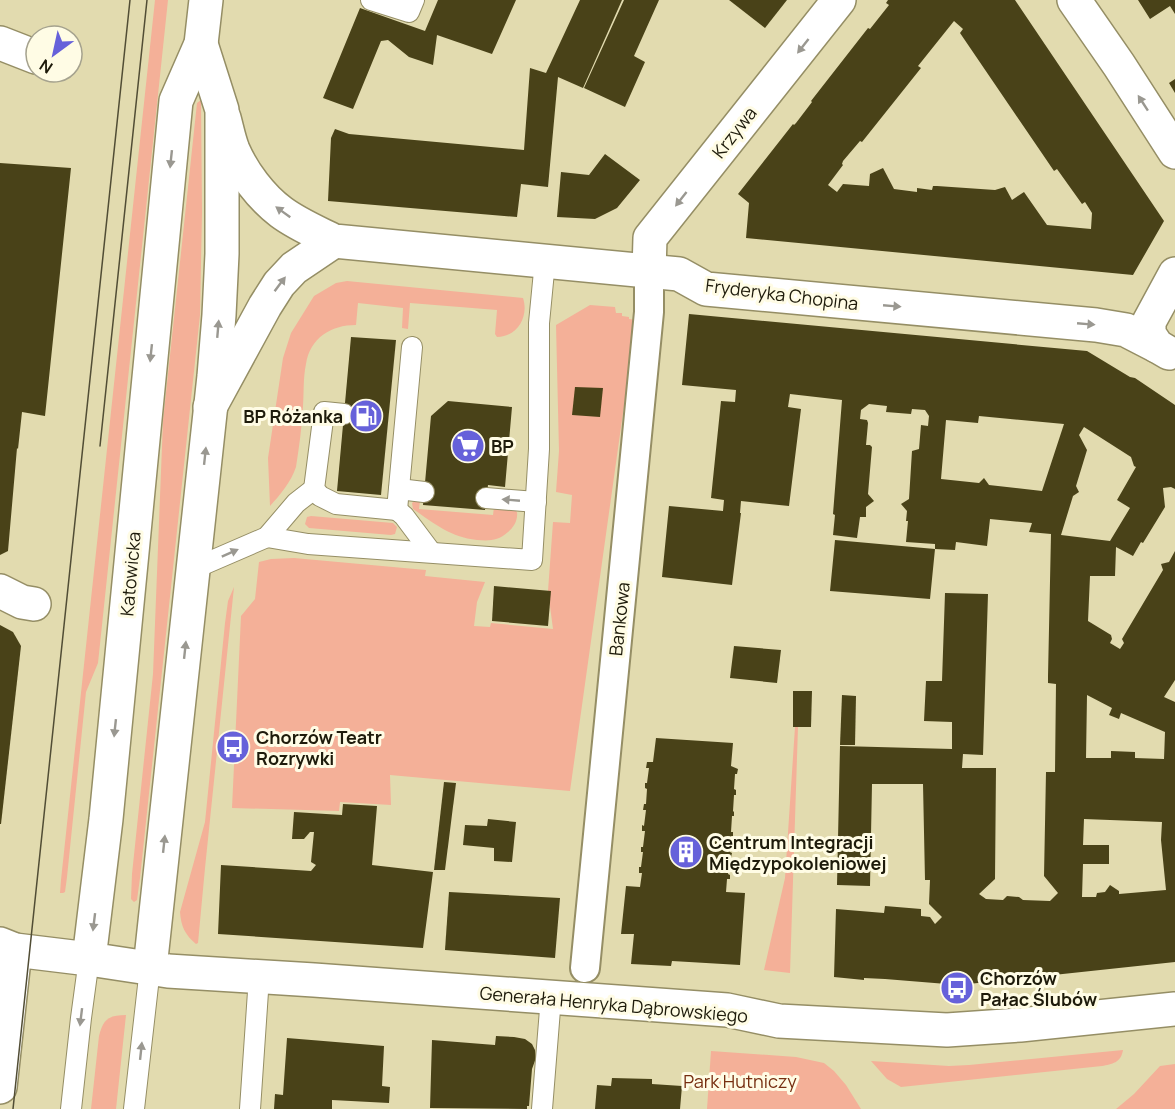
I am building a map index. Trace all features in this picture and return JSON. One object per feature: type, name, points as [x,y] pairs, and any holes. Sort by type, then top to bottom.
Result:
[{"type":"street","name":"Katowicka","points":[[89,959],[106,819],[176,101],[201,44],[206,0]]},
{"type":"street","name":"Krzywa","points":[[649,270],[650,238],[839,0]]},
{"type":"street","points":[[1074,0],[1175,152]]},
{"type":"street","points":[[0,43],[24,52]]},
{"type":"street","name":"Katowicka","points":[[150,969],[214,376],[221,274],[222,110],[201,44]]},
{"type":"street","points":[[210,408],[265,306],[279,285],[294,268],[334,241],[281,212],[266,198],[243,168],[232,148],[222,110]]},
{"type":"street","name":"Fryderyka Chopina","points":[[334,241],[649,270],[679,274],[706,289],[1096,325],[1126,330],[1166,351]]},
{"type":"street","name":"Bankowa","points":[[585,968],[648,324],[649,270]]},
{"type":"street","points":[[1166,351],[1149,334],[1149,322],[1175,274]]},
{"type":"street","points":[[0,591],[22,602],[34,604]]},
{"type":"street","points":[[0,1087],[7,947]]},
{"type":"street","name":"Generała Henryka Dąbrowskiego","points":[[7,947],[168,971],[727,1010],[779,1021],[947,1030],[1175,1010]]},
{"type":"lane","points":[[371,0],[409,12],[414,0]]},
{"type":"lane","points":[[267,537],[308,544],[532,560],[539,449],[539,323],[545,261]]},
{"type":"lane","points":[[397,510],[399,489],[397,418],[412,347]]},
{"type":"lane","points":[[193,569],[267,537],[296,503],[314,489],[324,412],[344,414]]},
{"type":"lane","points":[[314,489],[320,496],[336,504],[397,510],[431,552]]},
{"type":"lane","points":[[399,489],[424,492]]},
{"type":"lane","points":[[486,498],[536,502]]},
{"type":"lane","name":"Katowicka","points":[[71,1109],[89,959]]},
{"type":"lane","name":"Katowicka","points":[[134,1109],[150,969]]},
{"type":"lane","points":[[250,1109],[259,976]]},
{"type":"lane","points":[[542,1109],[550,997]]},
{"type":"green space","points":[[155,0],[168,0],[98,663],[86,692],[67,877],[65,892],[60,893],[61,880]]},
{"type":"green space","points":[[201,100],[200,315],[140,878],[137,900],[134,902],[131,899],[132,874],[153,674],[163,421],[197,103]]},
{"type":"green space","points":[[347,281],[523,298],[523,318],[511,333],[497,337],[495,334],[497,310],[410,303],[408,329],[402,328],[403,308],[358,303],[356,325],[330,330],[317,340],[308,355],[304,375],[302,422],[296,467],[288,483],[270,506],[268,458],[283,358],[291,333],[314,296],[336,283]]},
{"type":"green space","points":[[590,305],[615,307],[616,313],[622,313],[622,316],[636,320],[570,791],[390,775],[391,805],[340,802],[339,811],[232,808],[241,616],[255,599],[259,562],[294,558],[426,570],[425,576],[485,582],[477,602],[474,626],[490,627],[491,623],[553,629],[548,591],[553,522],[570,523],[572,495],[556,492],[559,451],[556,325]]},
{"type":"green space","points":[[416,500],[420,501],[419,509],[493,515],[494,507],[513,509],[517,512],[517,518],[510,530],[497,539],[477,540],[443,529],[413,509],[412,503]]},
{"type":"green space","points":[[307,517],[393,523],[397,527],[395,534],[391,535],[309,528],[305,524]]},
{"type":"green space","points":[[234,587],[198,943],[196,944],[184,930],[180,912],[205,822],[225,623],[228,601]]},
{"type":"green space","points":[[795,727],[798,727],[790,973],[764,970],[785,878]]},
{"type":"green space","points":[[126,1015],[116,1109],[91,1109],[101,1030],[111,1017]]},
{"type":"green space","points":[[1123,1050],[1118,1060],[1102,1066],[901,1087],[887,1079],[871,1061],[949,1066]]},
{"type":"green space","name":"Park Hutniczy","points":[[711,1051],[796,1057],[824,1063],[846,1085],[861,1109],[707,1109]]},
{"type":"green space","points":[[1175,1064],[1175,1109],[1116,1109],[1134,1094],[1160,1066]]},
{"type":"building","points":[[438,0],[516,0],[492,54],[437,35],[433,65],[409,57],[388,40],[381,41],[353,109],[323,98],[360,8],[425,31]]},
{"type":"building","points":[[580,0],[622,0],[583,88],[558,77],[548,187],[521,184],[517,217],[328,201],[331,138],[335,129],[349,134],[524,150],[530,68],[546,73]]},
{"type":"building","points":[[624,0],[659,0],[634,56],[645,62],[625,107],[584,88]]},
{"type":"building","points":[[729,0],[787,0],[765,28]]},
{"type":"building","points":[[888,0],[1015,0],[1164,221],[1133,275],[746,238],[749,203],[738,194],[796,123],[868,28],[870,29],[889,5],[886,3]],"holes":[[[954,21],[963,29],[960,33],[1054,171],[1057,169],[1082,204],[1085,202],[1092,213],[1091,229],[1047,225],[1024,192],[1012,200],[1005,187],[995,190],[933,186],[932,190],[917,188],[917,192],[894,189],[883,168],[870,174],[869,186],[843,184],[837,192],[828,185],[843,165],[843,161],[860,141],[862,142],[921,68],[918,66]]]},
{"type":"building","points":[[1138,0],[1175,0],[1175,14],[1170,6],[1150,19]]},
{"type":"building","points":[[1175,79],[1175,93],[1169,83]]},
{"type":"building","points":[[605,154],[640,180],[617,208],[595,219],[557,217],[561,172],[589,175]]},
{"type":"building","points":[[0,163],[71,168],[45,416],[22,412],[8,551],[0,555]]},
{"type":"building","points":[[689,314],[1087,351],[1135,378],[1175,405],[1175,489],[1163,488],[1165,507],[1133,556],[1116,547],[1115,576],[1090,576],[1088,621],[1111,635],[1110,643],[1120,649],[1124,643],[1122,639],[1163,570],[1161,564],[1169,562],[1175,551],[1175,680],[1164,697],[1175,702],[1175,962],[959,985],[834,977],[836,909],[884,913],[885,906],[921,909],[921,916],[930,917],[935,924],[942,917],[929,904],[930,880],[925,880],[923,784],[872,784],[870,886],[837,885],[840,746],[952,749],[952,722],[924,721],[926,681],[942,681],[945,593],[988,594],[983,755],[963,754],[962,768],[996,768],[995,879],[979,894],[986,899],[1003,900],[1007,896],[1019,897],[1023,900],[1050,901],[1058,893],[1044,876],[1046,772],[1055,772],[1056,684],[1048,683],[1051,534],[1029,532],[1032,523],[990,519],[987,546],[956,542],[955,550],[935,549],[935,544],[906,542],[907,511],[901,504],[909,499],[912,451],[919,449],[921,425],[928,426],[929,416],[925,410],[912,409],[911,414],[886,412],[887,406],[869,404],[861,410],[860,419],[867,420],[868,423],[866,445],[872,447],[868,494],[874,501],[866,507],[866,517],[860,517],[857,538],[833,535],[842,400],[790,394],[788,407],[801,409],[789,506],[741,501],[732,585],[662,577],[669,506],[723,511],[724,500],[711,498],[721,401],[735,402],[736,390],[682,385]],"holes":[[[979,416],[1064,424],[1042,491],[989,485],[984,478],[979,483],[941,479],[946,420],[978,423]],[[1084,427],[1131,457],[1136,467],[1117,500],[1130,508],[1110,541],[1061,535],[1073,496],[1079,492],[1076,486],[1087,450],[1079,435]],[[1087,695],[1112,708],[1109,715],[1119,719],[1121,713],[1165,732],[1164,759],[1135,758],[1135,752],[1111,751],[1111,758],[1086,758]],[[1084,819],[1162,822],[1161,840],[1166,890],[1119,894],[1119,891],[1110,885],[1105,892],[1097,893],[1096,897],[1082,897],[1083,864],[1109,864],[1109,845],[1083,845]]]},
{"type":"building","name":"BP Różanka","points":[[351,337],[396,340],[381,495],[337,491]]},
{"type":"building","points":[[575,387],[603,388],[600,417],[572,415]]},
{"type":"building","name":"BP","points":[[448,401],[512,407],[505,487],[488,485],[485,510],[423,505],[431,416]]},
{"type":"building","points":[[835,540],[935,549],[930,599],[830,591]]},
{"type":"building","points":[[494,586],[551,591],[548,626],[492,621]]},
{"type":"building","points":[[0,625],[13,632],[21,646],[1,824],[0,824]]},
{"type":"building","points":[[734,646],[781,650],[777,683],[730,678]]},
{"type":"building","points":[[793,691],[812,691],[811,727],[793,727]]},
{"type":"building","points":[[842,695],[856,696],[855,745],[840,745]]},
{"type":"building","name":"Centrum Integracji Międzypokoleniowej","points":[[656,738],[733,743],[731,766],[738,769],[735,774],[736,795],[734,795],[731,832],[733,836],[731,836],[730,852],[732,853],[729,858],[728,874],[730,879],[727,879],[726,892],[745,893],[740,965],[672,961],[671,966],[631,964],[634,934],[621,934],[626,886],[640,887],[642,873],[639,873],[639,867],[641,867],[643,852],[641,852],[641,847],[643,847],[645,831],[642,831],[642,825],[644,826],[646,810],[643,810],[646,804],[645,783],[647,783],[649,768],[646,768],[647,762],[653,762]]},
{"type":"building","points":[[444,782],[456,783],[445,870],[434,870]]},
{"type":"building","points":[[343,804],[377,806],[372,865],[433,872],[423,948],[218,934],[221,865],[311,871],[316,865],[311,862],[314,832],[310,832],[304,839],[292,839],[294,812],[342,815]]},
{"type":"building","points":[[488,819],[516,822],[512,862],[494,861],[494,848],[463,845],[465,825],[487,826]]},
{"type":"building","points":[[449,892],[560,898],[555,958],[445,950]]},
{"type":"building","points":[[496,1036],[525,1039],[532,1044],[535,1050],[536,1058],[532,1069],[527,1109],[430,1108],[432,1040],[495,1045]]},
{"type":"building","points":[[287,1038],[384,1046],[382,1086],[390,1087],[389,1103],[332,1100],[332,1109],[274,1109],[275,1094],[283,1095]]},
{"type":"building","points":[[612,1078],[652,1079],[652,1084],[682,1086],[680,1109],[595,1109],[597,1085],[611,1086]]},
{"type":"tram line","points":[[13,1109],[130,0]]},
{"type":"tram line","points":[[100,446],[147,0]]},
{"type":"place","name":"BP Różanka","points":[[366,416]]},
{"type":"place","name":"BP","points":[[468,446]]},
{"type":"place","name":"Chorzów Teatr Rozrywki","points":[[233,747]]},
{"type":"place","name":"Centrum Integracji Międzypokoleniowej","points":[[686,852]]},
{"type":"place","name":"Chorzów Pałac Ślubów","points":[[957,988]]}]
